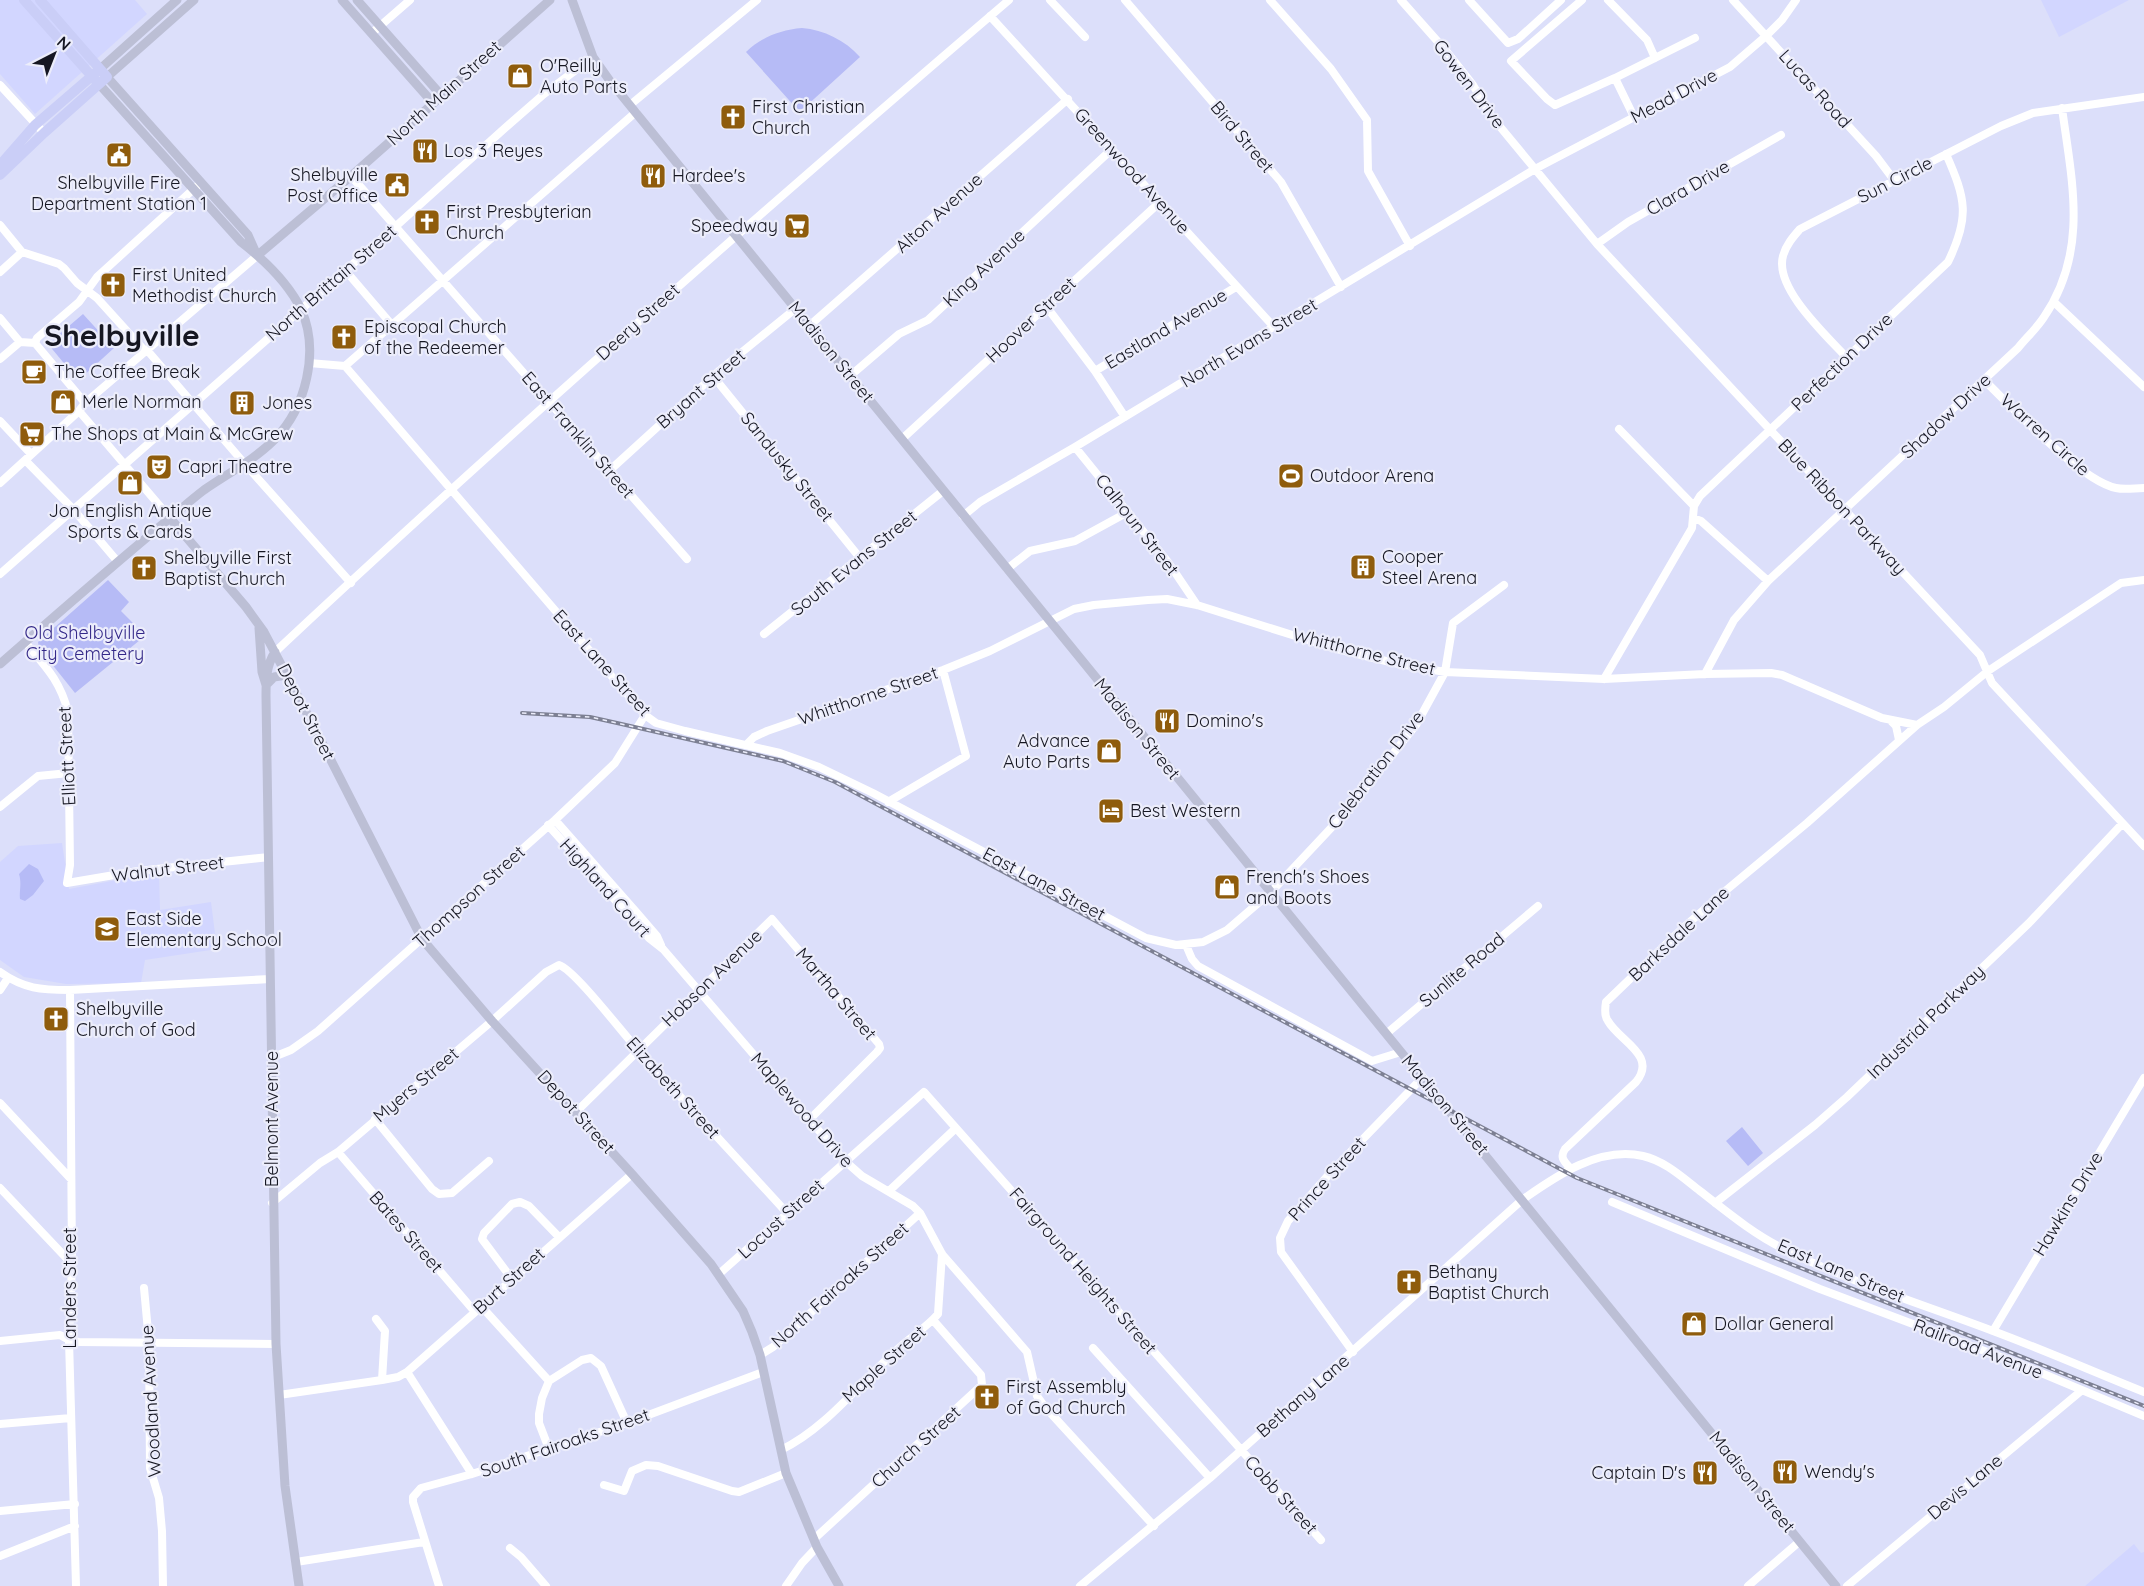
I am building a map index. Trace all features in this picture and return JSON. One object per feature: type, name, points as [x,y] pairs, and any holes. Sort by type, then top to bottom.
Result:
[{"type":"highway","points":[[24,0],[99,77]]},
{"type":"highway","points":[[40,0],[99,77]]},
{"type":"highway","points":[[0,165],[16,144],[39,129],[99,77]]},
{"type":"highway","points":[[0,175],[39,129]]},
{"type":"main road","points":[[99,77],[177,0]]},
{"type":"main road","points":[[99,77],[193,0]]},
{"type":"main road","points":[[342,0],[433,103]]},
{"type":"main road","points":[[357,0],[441,95]]},
{"type":"main road","name":"North Main Street","points":[[258,255],[550,0]]},
{"type":"main road","name":"Madison Street","points":[[572,0],[593,57],[610,81],[1836,1586]]},
{"type":"main road","points":[[99,77],[151,127],[201,182],[248,235],[258,255]]},
{"type":"main road","points":[[0,664],[170,518],[274,440],[289,422],[303,394],[309,363],[308,334],[301,310],[286,287],[258,255],[240,242],[143,134],[99,77]]},
{"type":"main road","name":"Depot Street","points":[[170,518],[246,607],[275,652],[422,939],[492,1021],[632,1174],[719,1274],[752,1332],[760,1355],[786,1473],[816,1543],[839,1586]]},
{"type":"main road","points":[[258,624],[262,672],[266,685],[274,677],[287,675]]},
{"type":"main road","name":"Belmont Avenue","points":[[275,652],[270,661],[266,685],[272,1203],[276,1344],[285,1486],[299,1586]]},
{"type":"street","points":[[372,33],[410,0]]},
{"type":"street","points":[[309,363],[345,366],[757,0]]},
{"type":"street","name":"Deery Street","points":[[275,652],[450,490],[735,235],[1009,0]]},
{"type":"street","points":[[1050,0],[1085,37]]},
{"type":"street","name":"Bird Street","points":[[1125,0],[1281,182],[1341,287]]},
{"type":"street","points":[[1270,0],[1331,69],[1367,120],[1368,171],[1410,246]]},
{"type":"street","name":"Gowen Drive","points":[[1401,0],[1473,85],[1492,117],[1534,170]]},
{"type":"street","points":[[1469,0],[1508,43],[1518,39],[1561,1]]},
{"type":"street","points":[[1582,0],[1511,61],[1547,99],[1556,105],[1695,38]]},
{"type":"street","points":[[1608,0],[1647,40],[1655,58]]},
{"type":"street","name":"Lucas Road","points":[[1733,0],[1876,156],[1893,180]]},
{"type":"street","name":"Mead Drive","points":[[1534,170],[1730,67],[1782,20],[1796,0]]},
{"type":"street","name":"Greenwood Avenue","points":[[990,16],[1274,327]]},
{"type":"street","name":"North Brittain Street","points":[[0,574],[544,94],[593,57]]},
{"type":"street","points":[[1615,78],[1634,117]]},
{"type":"street","points":[[0,85],[39,129]]},
{"type":"street","name":"Sun Circle","points":[[1848,359],[1790,294],[1782,273],[1782,258],[1789,242],[1800,229],[2001,126],[2033,113],[2144,97]]},
{"type":"street","name":"Alton Avenue","points":[[809,326],[1068,99]]},
{"type":"street","name":"Shadow Drive","points":[[1705,674],[1734,620],[1768,580],[1984,380],[2024,341],[2054,302],[2070,261],[2074,228],[2074,202],[2062,108]]},
{"type":"street","points":[[143,134],[151,127]]},
{"type":"street","name":"Clara Drive","points":[[1598,244],[1628,222],[1781,135]]},
{"type":"street","name":"King Avenue","points":[[850,376],[899,334],[928,320],[1111,150]]},
{"type":"street","name":"Perfection Drive","points":[[1694,506],[1700,496],[1848,359],[1948,262],[1960,238],[1963,218],[1962,196],[1946,154]]},
{"type":"street","name":"North Evans Street","points":[[963,516],[981,502],[1534,170]]},
{"type":"street","name":"Blue Ribbon Parkway","points":[[1534,170],[1598,244],[1980,655],[1992,683],[2122,824],[2143,842]]},
{"type":"street","name":"East Franklin Street","points":[[351,176],[687,559]]},
{"type":"street","points":[[35,343],[37,338],[80,301],[98,277],[201,182]]},
{"type":"street","name":"Hoover Street","points":[[902,439],[1160,202]]},
{"type":"street","points":[[0,225],[22,252],[58,264],[87,289],[146,350],[351,583]]},
{"type":"street","points":[[0,272],[22,252]]},
{"type":"street","name":"North Main Street","points":[[0,483],[85,403],[258,255]]},
{"type":"street","points":[[345,270],[392,325]]},
{"type":"street","name":"Eastland Avenue","points":[[1095,371],[1236,287]]},
{"type":"street","points":[[2054,302],[2144,387]]},
{"type":"street","points":[[1046,306],[1095,371],[1125,417]]},
{"type":"street","name":"Bryant Street","points":[[609,471],[713,376],[795,309]]},
{"type":"street","points":[[0,318],[20,342]]},
{"type":"street","points":[[0,359],[20,342],[35,343],[85,403]]},
{"type":"street","name":"East Lane Street","points":[[345,366],[645,715],[656,723],[780,753],[819,767],[854,783],[1146,938],[1161,943],[1186,945],[1203,942],[1227,930],[1270,893]]},
{"type":"street","name":"Sandusky Street","points":[[713,376],[860,558]]},
{"type":"street","name":"Warren Circle","points":[[1984,380],[2091,477],[2117,488],[2144,488]]},
{"type":"street","points":[[79,411],[170,518]]},
{"type":"street","points":[[0,421],[118,562]]},
{"type":"street","points":[[1604,679],[1692,528],[1694,506],[1619,429]]},
{"type":"street","name":"Calhoun Street","points":[[1075,447],[1168,562],[1197,605]]},
{"type":"street","name":"South Evans Street","points":[[764,634],[943,491]]},
{"type":"street","points":[[1007,569],[1030,551],[1075,541],[1128,513]]},
{"type":"street","points":[[1693,518],[1701,520],[1768,580]]},
{"type":"street","points":[[1917,725],[1944,707],[1988,671],[2121,583],[2144,580]]},
{"type":"street","name":"Celebration Drive","points":[[1270,893],[1347,811],[1416,725],[1445,672],[1453,623],[1504,585]]},
{"type":"street","name":"Whitthorne Street","points":[[746,746],[754,737],[767,731],[943,670],[990,651],[1074,609],[1167,598],[1197,605],[1337,649],[1445,672],[1604,679],[1771,673],[1782,675],[1890,720],[1917,725]]},
{"type":"street","name":"Elliott Street","points":[[25,642],[51,673],[63,693],[68,712],[70,865],[67,883]]},
{"type":"street","points":[[888,802],[966,756],[943,670]]},
{"type":"street","name":"Thompson Street","points":[[271,1058],[291,1050],[318,1031],[551,823],[615,763],[645,715]]},
{"type":"street","points":[[1890,720],[1896,726],[1899,740]]},
{"type":"street","name":"Barksdale Lane","points":[[1571,1169],[1562,1159],[1565,1149],[1636,1082],[1644,1068],[1639,1054],[1607,1020],[1606,1002],[1691,921],[1807,823],[1917,725]]},
{"type":"street","points":[[0,807],[38,776],[69,773]]},
{"type":"street","name":"Highland Court","points":[[551,823],[698,991]]},
{"type":"street","name":"Industrial Parkway","points":[[1715,1203],[1847,1097],[2029,923],[2122,824]]},
{"type":"street","name":"Walnut Street","points":[[67,883],[138,871],[268,857]]},
{"type":"street","name":"Sunlite Road","points":[[1386,1034],[1538,906]]},
{"type":"street","name":"Hobson Avenue","points":[[576,1113],[772,919]]},
{"type":"street","name":"Martha Street","points":[[772,919],[879,1044],[880,1048],[809,1120]]},
{"type":"street","points":[[1186,945],[1198,966],[1372,1061],[1401,1052]]},
{"type":"street","name":"Myers Street","points":[[272,1203],[320,1163],[338,1152],[546,972],[559,965]]},
{"type":"street","name":"Elizabeth Street","points":[[559,965],[565,967],[577,979],[638,1050],[787,1213]]},
{"type":"street","points":[[0,972],[32,988],[70,990],[270,979]]},
{"type":"street","points":[[0,990],[8,978]]},
{"type":"street","name":"Landers Street","points":[[70,990],[72,1264],[69,1340],[76,1586]]},
{"type":"street","name":"Maplewood Drive","points":[[698,991],[845,1161],[862,1176],[913,1206],[920,1213],[942,1254],[1027,1352],[1037,1396],[1045,1407],[1154,1526]]},
{"type":"street","name":"Prince Street","points":[[1353,1352],[1281,1252],[1280,1238],[1288,1221],[1332,1171],[1423,1077]]},
{"type":"street","name":"Hawkins Drive","points":[[1993,1331],[2144,1078]]},
{"type":"street","name":"Locust Street","points":[[719,1274],[924,1092]]},
{"type":"street","name":"Fairground Heights Street","points":[[924,1092],[1241,1450]]},
{"type":"street","points":[[0,1103],[70,1178]]},
{"type":"street","points":[[375,1119],[432,1189],[439,1194],[452,1193],[489,1161]]},
{"type":"street","points":[[889,1191],[956,1128]]},
{"type":"street","name":"Bates Street","points":[[338,1152],[478,1309],[549,1380]]},
{"type":"street","name":"East Lane Street","points":[[1522,1200],[1571,1169],[1593,1160],[1618,1155],[1643,1156],[1672,1169],[1746,1226],[1780,1247],[1818,1265],[1993,1331],[2144,1392]]},
{"type":"street","name":"Burt Street","points":[[279,1395],[382,1380],[398,1377],[407,1372],[632,1174]]},
{"type":"street","points":[[0,1188],[72,1264]]},
{"type":"street","name":"Bethany Lane","points":[[1080,1586],[1210,1478],[1522,1200]]},
{"type":"street","points":[[512,1279],[482,1239],[484,1233],[512,1204],[520,1202],[530,1206],[559,1237]]},
{"type":"street","name":"Railroad Avenue","points":[[1612,1202],[1820,1289],[2028,1367],[2144,1416]]},
{"type":"street","name":"North Fairoaks Street","points":[[760,1355],[773,1347],[920,1213]]},
{"type":"street","name":"Maple Street","points":[[781,1450],[797,1442],[815,1428],[938,1314],[942,1254]]},
{"type":"street","name":"Woodland Avenue","points":[[144,1288],[148,1342],[150,1468],[160,1509],[163,1586]]},
{"type":"street","points":[[376,1319],[385,1331],[382,1380]]},
{"type":"street","name":"Church Street","points":[[786,1586],[816,1543],[982,1385],[981,1375],[933,1320]]},
{"type":"street","points":[[0,1341],[60,1335],[69,1340],[276,1344]]},
{"type":"street","points":[[1093,1348],[1210,1478]]},
{"type":"street","points":[[549,1449],[539,1423],[539,1414],[549,1380],[588,1358],[595,1360],[601,1366],[627,1423]]},
{"type":"street","points":[[407,1372],[472,1474]]},
{"type":"street","name":"South Fairoaks Street","points":[[424,1542],[413,1502],[421,1488],[472,1474],[627,1423],[764,1372]]},
{"type":"street","name":"Devis Lane","points":[[1847,1586],[2081,1391],[2078,1389]]},
{"type":"street","points":[[0,1425],[71,1418]]},
{"type":"street","name":"Cobb Street","points":[[1241,1450],[1321,1539]]},
{"type":"street","points":[[604,1485],[624,1491],[632,1471],[646,1465],[739,1492],[786,1473]]},
{"type":"street","points":[[0,1511],[75,1504]]},
{"type":"street","points":[[0,1556],[75,1526]]},
{"type":"street","points":[[296,1562],[424,1542],[439,1586]]},
{"type":"street","points":[[1748,1586],[1799,1542]]},
{"type":"street","points":[[510,1548],[546,1586]]},
{"type":"shaded area","points":[[0,0],[135,0],[147,14],[35,114],[0,74]]},
{"type":"shaded area","points":[[2041,0],[2129,0],[2059,37]]},
{"type":"shaded area","name":"East Side Elementary School","points":[[62,843],[69,889],[159,872],[160,910],[211,902],[217,949],[145,960],[141,983],[66,984],[24,977],[0,960],[0,862],[18,846]]},
{"type":"shaded area","points":[[2134,1544],[2141,1553],[2144,1552],[2144,1586],[2085,1586]]},
{"type":"green space","points":[[802,28],[834,37],[860,57],[803,109],[797,109],[746,52],[758,42],[772,35]]},
{"type":"green space","points":[[83,314],[114,348],[80,379],[77,379],[48,344]]},
{"type":"green space","name":"Old Shelbyville City Cemetery","points":[[108,580],[129,602],[121,611],[136,626],[133,629],[140,640],[75,693],[39,648],[38,642]]},
{"type":"green space","points":[[29,864],[38,869],[44,881],[25,901],[20,899],[19,874]]},
{"type":"green space","points":[[1742,1127],[1763,1153],[1748,1166],[1726,1141]]},
{"type":"railway","points":[[522,713],[590,717],[783,761],[835,782],[1577,1178],[2144,1406]]},
{"type":"place","name":"O'Reilly Auto Parts","points":[[520,76]]},
{"type":"place","name":"First Christian Church","points":[[733,117]]},
{"type":"place","name":"Los 3 Reyes","points":[[425,151]]},
{"type":"place","name":"Shelbyville Fire Department Station 1","points":[[119,155]]},
{"type":"place","name":"Hardee's","points":[[653,176]]},
{"type":"place","name":"Shelbyville Post Office","points":[[397,185]]},
{"type":"place","name":"First Presbyterian Church","points":[[427,222]]},
{"type":"place","name":"Speedway","points":[[797,226]]},
{"type":"place","name":"First United Methodist Church","points":[[113,285]]},
{"type":"place","name":"Episcopal Church of the Redeemer","points":[[344,337]]},
{"type":"place","name":"The Coffee Break","points":[[34,372]]},
{"type":"place","name":"Merle Norman","points":[[63,402]]},
{"type":"place","name":"Jones","points":[[242,403]]},
{"type":"place","name":"The Shops at Main & McGrew","points":[[32,434]]},
{"type":"place","name":"Capri Theatre","points":[[159,467]]},
{"type":"place","name":"Outdoor Arena","points":[[1291,476]]},
{"type":"place","name":"Jon English Antique Sports & Cards","points":[[130,483]]},
{"type":"place","name":"Cooper Steel Arena","points":[[1363,567]]},
{"type":"place","name":"Shelbyville First Baptist Church","points":[[144,568]]},
{"type":"place","name":"Domino's","points":[[1167,721]]},
{"type":"place","name":"Advance Auto Parts","points":[[1109,751]]},
{"type":"place","name":"Best Western","points":[[1111,811]]},
{"type":"place","name":"French's Shoes and Boots","points":[[1227,887]]},
{"type":"place","name":"East Side Elementary School","points":[[107,929]]},
{"type":"place","name":"Shelbyville Church of God","points":[[56,1019]]},
{"type":"place","name":"Bethany Baptist Church","points":[[1409,1282]]},
{"type":"place","name":"Dollar General","points":[[1694,1324]]},
{"type":"place","name":"First Assembly of God Church","points":[[987,1397]]},
{"type":"place","name":"Wendy's","points":[[1785,1472]]},
{"type":"place","name":"Captain D's","points":[[1705,1473]]},
{"type":"district","name":"Shelbyville","points":[[122,336]]}]
